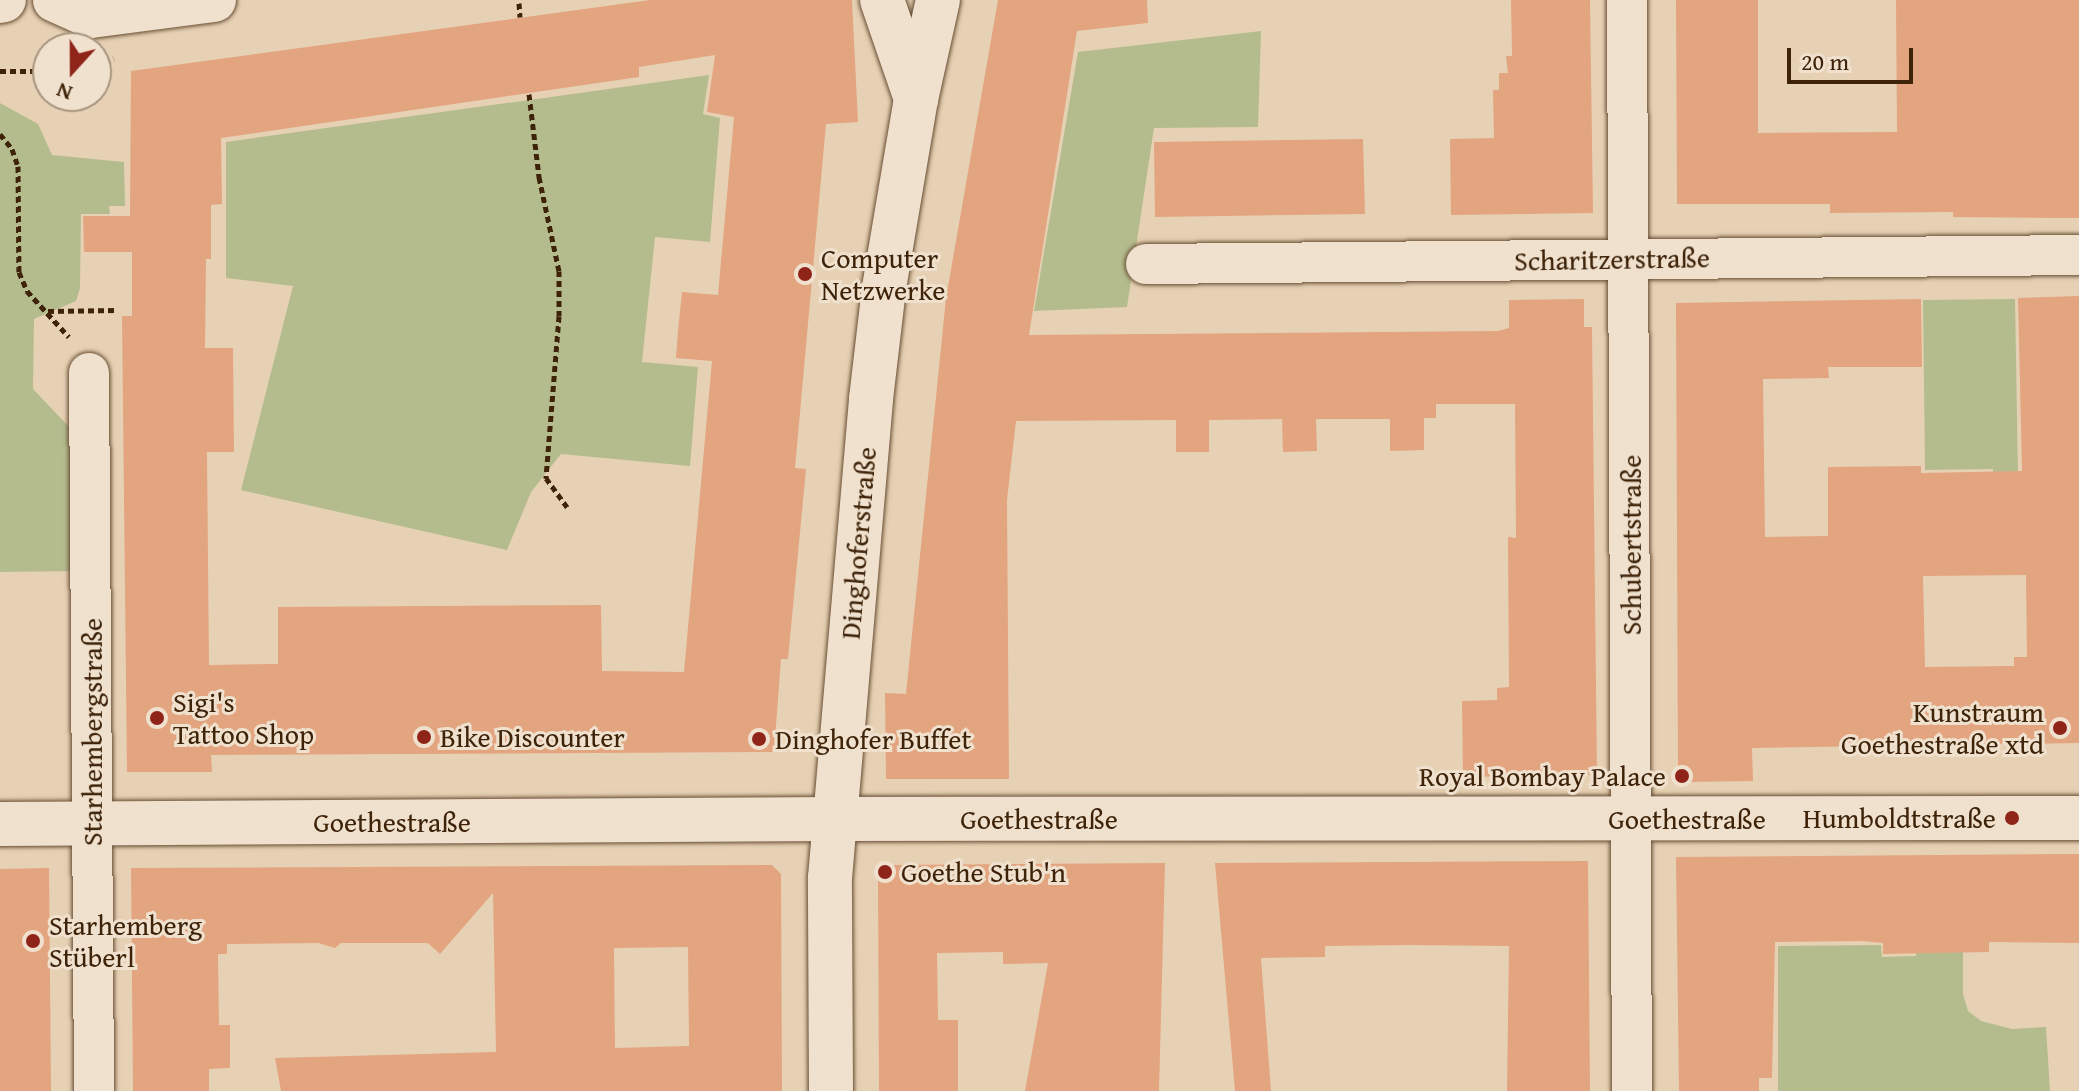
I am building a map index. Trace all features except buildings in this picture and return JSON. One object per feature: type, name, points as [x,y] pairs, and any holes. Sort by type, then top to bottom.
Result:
[{"type":"street","points":[[55,0],[91,16],[214,0]]},
{"type":"street","points":[[882,0],[916,99]]},
{"type":"street","name":"Dinghoferstraße","points":[[831,1091],[830,878],[871,399],[884,288],[916,99],[938,0]]},
{"type":"street","name":"Schubertstraße","points":[[1627,0],[1632,1091]]},
{"type":"street","name":"Scharitzerstraße","points":[[1146,264],[2079,255]]},
{"type":"street","name":"Starhembergstraße","points":[[89,373],[94,1091]]},
{"type":"street","name":"Goethestraße","points":[[0,824],[835,819],[2079,818]]},
{"type":"path","points":[[519,3],[520,17]]},
{"type":"path","points":[[0,71],[32,71]]},
{"type":"path","points":[[529,94],[539,177],[559,271],[559,316],[546,478],[567,507]]},
{"type":"path","points":[[0,134],[12,149],[18,166],[19,272],[27,291],[67,332],[89,373]]},
{"type":"path","points":[[47,311],[118,310]]},
{"type":"green space","points":[[1261,31],[1258,127],[1154,128],[1127,307],[1034,311],[1078,52]]},
{"type":"green space","points":[[709,75],[703,114],[720,118],[710,242],[655,237],[642,362],[698,367],[690,466],[561,454],[531,492],[507,550],[241,490],[293,286],[226,278],[226,142]]},
{"type":"green space","points":[[0,103],[38,124],[52,155],[124,162],[125,206],[109,206],[110,214],[81,214],[80,288],[76,301],[34,319],[33,389],[74,432],[77,571],[0,572]]},
{"type":"green space","points":[[2015,299],[2018,475],[1993,476],[1993,469],[1925,470],[1923,300]]},
{"type":"green space","points":[[1881,945],[1882,957],[1916,956],[1917,945],[1963,946],[1963,994],[1968,1011],[1981,1021],[2012,1029],[2046,1027],[2050,1091],[1778,1091],[1778,946]]},
{"type":"place","name":"Computer Netzwerke","points":[[805,274]]},
{"type":"place","name":"Sigi's Tattoo Shop","points":[[157,718]]},
{"type":"place","name":"Kunstraum Goethestraße xtd","points":[[2060,728]]},
{"type":"place","name":"Bike Discounter","points":[[424,737]]},
{"type":"place","name":"Dinghofer Buffet","points":[[759,739]]},
{"type":"place","name":"Royal Bombay Palace","points":[[1682,776]]},
{"type":"place","name":"Humboldtstraße","points":[[2012,818]]},
{"type":"place","name":"Goethe Stub'n","points":[[885,872]]},
{"type":"place","name":"Starhemberg Stüberl","points":[[33,941]]}]
